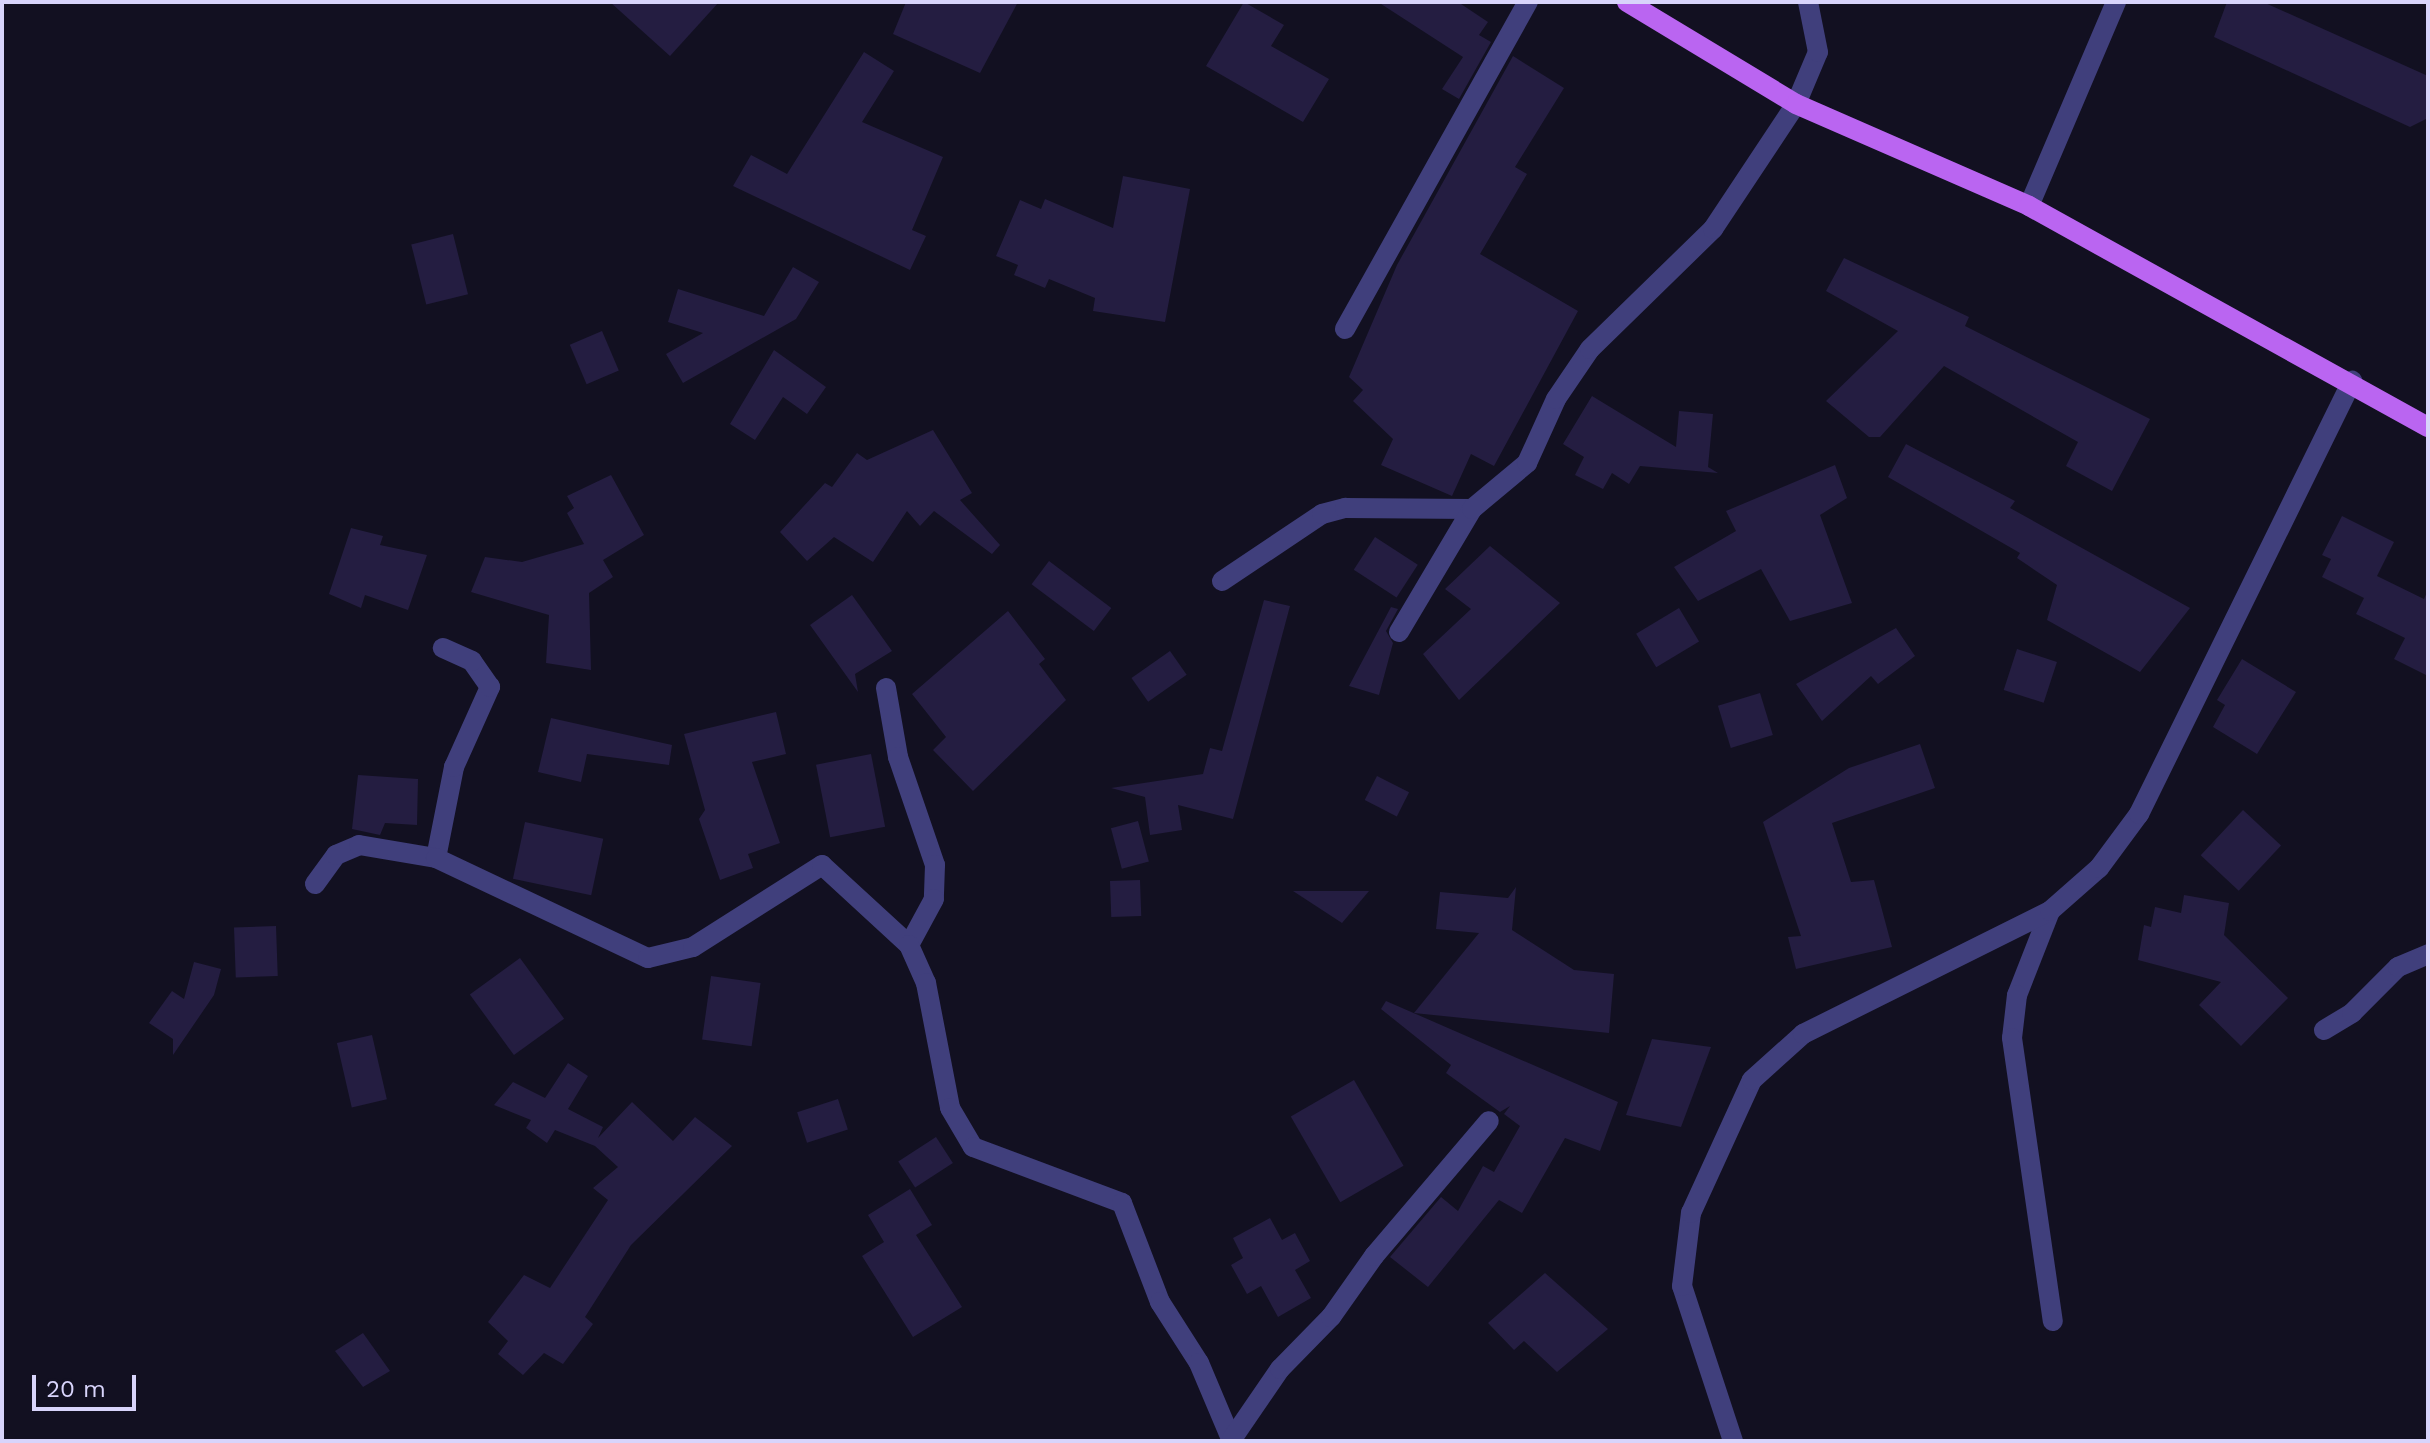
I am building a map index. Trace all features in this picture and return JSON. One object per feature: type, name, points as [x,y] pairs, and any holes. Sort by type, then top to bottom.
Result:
[{"type":"main road","points":[[1627,2],[1796,104],[2029,206],[2352,381],[2428,427]]},
{"type":"street","points":[[1345,329],[1528,2]]},
{"type":"street","points":[[1399,632],[1472,509],[1527,463],[1556,399],[1590,349],[1713,229],[1796,104],[1818,52],[1808,2]]},
{"type":"street","points":[[2029,206],[2116,2]]},
{"type":"street","points":[[1733,1441],[1682,1286],[1691,1213],[1752,1080],[1803,1034],[2050,911],[2099,868],[2139,814],[2352,381]]},
{"type":"street","points":[[1222,581],[1322,514],[1345,508],[1472,509]]},
{"type":"street","points":[[436,858],[454,767],[490,687],[472,661],[443,648]]},
{"type":"street","points":[[886,688],[898,757],[935,865],[934,899],[909,945]]},
{"type":"street","points":[[315,884],[336,855],[359,845],[436,858],[648,958],[693,947],[822,865],[909,945],[926,983],[950,1108],[973,1147],[1122,1203],[1160,1302],[1199,1363],[1232,1440]]},
{"type":"street","points":[[2050,911],[2017,995],[2012,1038],[2053,1321]]},
{"type":"street","points":[[2324,1030],[2352,1013],[2398,967],[2428,954]]},
{"type":"street","points":[[1232,1440],[1280,1369],[1331,1317],[1374,1256],[1489,1121]]},
{"type":"building","points":[[610,2],[719,2],[670,56]]},
{"type":"building","points":[[906,2],[1018,2],[980,73],[893,34]]},
{"type":"building","points":[[1244,2],[1284,25],[1271,46],[1329,79],[1303,122],[1206,66]]},
{"type":"building","points":[[1378,2],[1458,2],[1488,22],[1479,35],[1491,42],[1459,99],[1442,89],[1463,57]]},
{"type":"building","points":[[2227,2],[2263,2],[2428,76],[2428,118],[2410,127],[2214,37]]},
{"type":"building","points":[[864,52],[894,71],[862,122],[943,157],[912,230],[926,236],[910,270],[733,186],[751,155],[787,174]]},
{"type":"building","points":[[1513,56],[1564,88],[1515,167],[1527,174],[1480,254],[1578,311],[1494,466],[1471,454],[1452,496],[1381,465],[1393,439],[1353,401],[1363,390],[1349,377],[1397,265]]},
{"type":"building","points":[[1123,176],[1190,189],[1165,322],[1093,311],[1095,298],[1049,279],[1045,288],[1014,275],[1018,265],[996,256],[1020,200],[1041,209],[1045,199],[1113,228]]},
{"type":"building","points":[[453,234],[468,294],[426,305],[411,244]]},
{"type":"building","points":[[1844,258],[1969,317],[1965,326],[2150,419],[2112,491],[2066,466],[2078,442],[1944,366],[1880,437],[1869,437],[1826,401],[1898,331],[1826,291]]},
{"type":"building","points":[[793,267],[819,282],[796,319],[683,383],[666,354],[703,333],[668,322],[678,289],[764,316]]},
{"type":"building","points":[[602,331],[619,371],[587,384],[570,345]]},
{"type":"building","points":[[774,350],[826,387],[807,414],[783,397],[755,440],[730,424]]},
{"type":"building","points":[[1592,396],[1676,447],[1679,411],[1713,414],[1708,467],[1718,473],[1640,466],[1629,484],[1612,473],[1603,489],[1575,475],[1584,457],[1563,444]]},
{"type":"building","points":[[933,430],[972,493],[960,500],[1000,545],[992,554],[934,511],[920,526],[907,511],[873,562],[834,537],[807,561],[780,532],[825,483],[832,487],[857,453],[867,460]]},
{"type":"building","points":[[1906,444],[2015,501],[2010,508],[2190,608],[2140,672],[2047,620],[2057,585],[2017,558],[2020,553],[1888,477]]},
{"type":"building","points":[[1835,465],[1847,498],[1820,515],[1852,603],[1790,621],[1761,569],[1698,601],[1674,567],[1736,531],[1726,511]]},
{"type":"building","points":[[611,475],[644,535],[603,560],[613,577],[589,593],[591,670],[546,663],[549,615],[471,592],[485,557],[522,562],[584,544],[567,513],[574,508],[567,496]]},
{"type":"building","points":[[2342,516],[2394,542],[2377,576],[2424,599],[2428,590],[2428,676],[2394,659],[2405,638],[2356,614],[2364,598],[2322,577],[2331,559],[2322,555]]},
{"type":"building","points":[[351,528],[383,536],[380,545],[427,555],[408,610],[365,595],[361,608],[329,594]]},
{"type":"building","points":[[1375,537],[1418,565],[1397,597],[1354,570]]},
{"type":"building","points":[[1490,546],[1560,603],[1459,700],[1423,654],[1471,609],[1445,589]]},
{"type":"building","points":[[1049,561],[1111,608],[1094,631],[1032,584]]},
{"type":"building","points":[[852,595],[892,651],[855,674],[858,692],[810,625]]},
{"type":"building","points":[[1264,600],[1290,606],[1233,819],[1178,805],[1182,830],[1150,835],[1145,797],[1111,788],[1203,774],[1210,748],[1222,751]]},
{"type":"building","points":[[1391,607],[1398,609],[1386,631],[1393,643],[1379,695],[1349,686]]},
{"type":"building","points":[[1679,608],[1699,641],[1656,667],[1636,634]]},
{"type":"building","points":[[1008,611],[1045,659],[1039,664],[1066,700],[973,791],[933,750],[946,737],[912,694]]},
{"type":"building","points":[[1896,628],[1915,656],[1878,684],[1871,676],[1822,721],[1796,684]]},
{"type":"building","points":[[2017,649],[2057,662],[2044,703],[2004,690]]},
{"type":"building","points":[[1170,651],[1187,675],[1148,702],[1131,678]]},
{"type":"building","points":[[2242,659],[2296,692],[2257,754],[2213,727],[2225,705],[2217,700]]},
{"type":"building","points":[[1760,693],[1773,735],[1731,748],[1718,706]]},
{"type":"building","points":[[776,712],[786,754],[752,762],[780,843],[748,854],[753,868],[720,880],[699,819],[705,810],[684,734]]},
{"type":"building","points":[[551,718],[672,745],[669,765],[587,754],[581,782],[538,772]]},
{"type":"building","points":[[1920,744],[1935,788],[1832,823],[1851,882],[1874,880],[1892,947],[1796,969],[1788,937],[1801,936],[1763,822],[1849,768]]},
{"type":"building","points":[[871,754],[885,827],[830,837],[816,765]]},
{"type":"building","points":[[358,775],[418,779],[417,825],[385,823],[380,835],[352,829]]},
{"type":"building","points":[[1377,776],[1409,792],[1397,816],[1365,800]]},
{"type":"building","points":[[2243,810],[2281,845],[2239,891],[2201,855]]},
{"type":"building","points":[[1138,821],[1149,862],[1122,869],[1111,828]]},
{"type":"building","points":[[525,822],[603,839],[591,895],[513,879]]},
{"type":"building","points":[[1140,880],[1141,916],[1111,917],[1110,881]]},
{"type":"building","points":[[1516,887],[1512,930],[1574,970],[1614,974],[1609,1033],[1414,1013],[1479,933],[1436,929],[1440,892],[1508,898]]},
{"type":"building","points":[[1293,891],[1369,891],[1342,923]]},
{"type":"building","points":[[2184,895],[2229,903],[2224,935],[2288,998],[2241,1046],[2199,1005],[2221,982],[2138,960],[2144,925],[2151,927],[2155,907],[2181,913]]},
{"type":"building","points":[[276,926],[278,976],[236,977],[234,927]]},
{"type":"building","points":[[520,958],[564,1019],[514,1055],[470,994]]},
{"type":"building","points":[[194,962],[221,969],[214,995],[173,1055],[173,1039],[149,1023],[172,991],[184,999]]},
{"type":"building","points":[[711,976],[761,983],[752,1046],[702,1039]]},
{"type":"building","points":[[1386,1001],[1618,1102],[1600,1151],[1565,1138],[1522,1213],[1499,1200],[1428,1287],[1390,1257],[1441,1197],[1458,1211],[1483,1166],[1494,1172],[1520,1126],[1504,1114],[1510,1106],[1500,1112],[1446,1073],[1451,1065],[1381,1009]]},
{"type":"building","points":[[372,1035],[387,1099],[352,1107],[337,1043]]},
{"type":"building","points":[[1652,1039],[1711,1047],[1681,1127],[1626,1115]]},
{"type":"building","points":[[568,1063],[588,1076],[568,1109],[603,1127],[598,1138],[632,1102],[673,1141],[695,1117],[732,1146],[631,1245],[585,1317],[593,1324],[563,1364],[544,1353],[523,1375],[498,1354],[508,1341],[488,1322],[524,1275],[550,1288],[608,1200],[593,1188],[618,1167],[595,1146],[555,1130],[547,1143],[526,1128],[531,1120],[494,1105],[513,1082],[545,1098]]},
{"type":"building","points":[[1354,1080],[1404,1166],[1340,1202],[1291,1116]]},
{"type":"building","points":[[838,1099],[848,1129],[807,1143],[797,1112]]},
{"type":"building","points":[[936,1137],[953,1163],[915,1188],[898,1162]]},
{"type":"building","points":[[910,1189],[932,1225],[916,1235],[962,1307],[913,1337],[862,1256],[884,1242],[868,1215]]},
{"type":"building","points":[[1270,1218],[1282,1240],[1295,1233],[1310,1261],[1295,1270],[1311,1298],[1278,1317],[1261,1286],[1247,1294],[1231,1265],[1243,1258],[1233,1238]]},
{"type":"building","points":[[1545,1273],[1608,1329],[1557,1372],[1524,1341],[1514,1350],[1488,1323]]},
{"type":"building","points":[[363,1333],[390,1371],[363,1387],[335,1351]]}]
